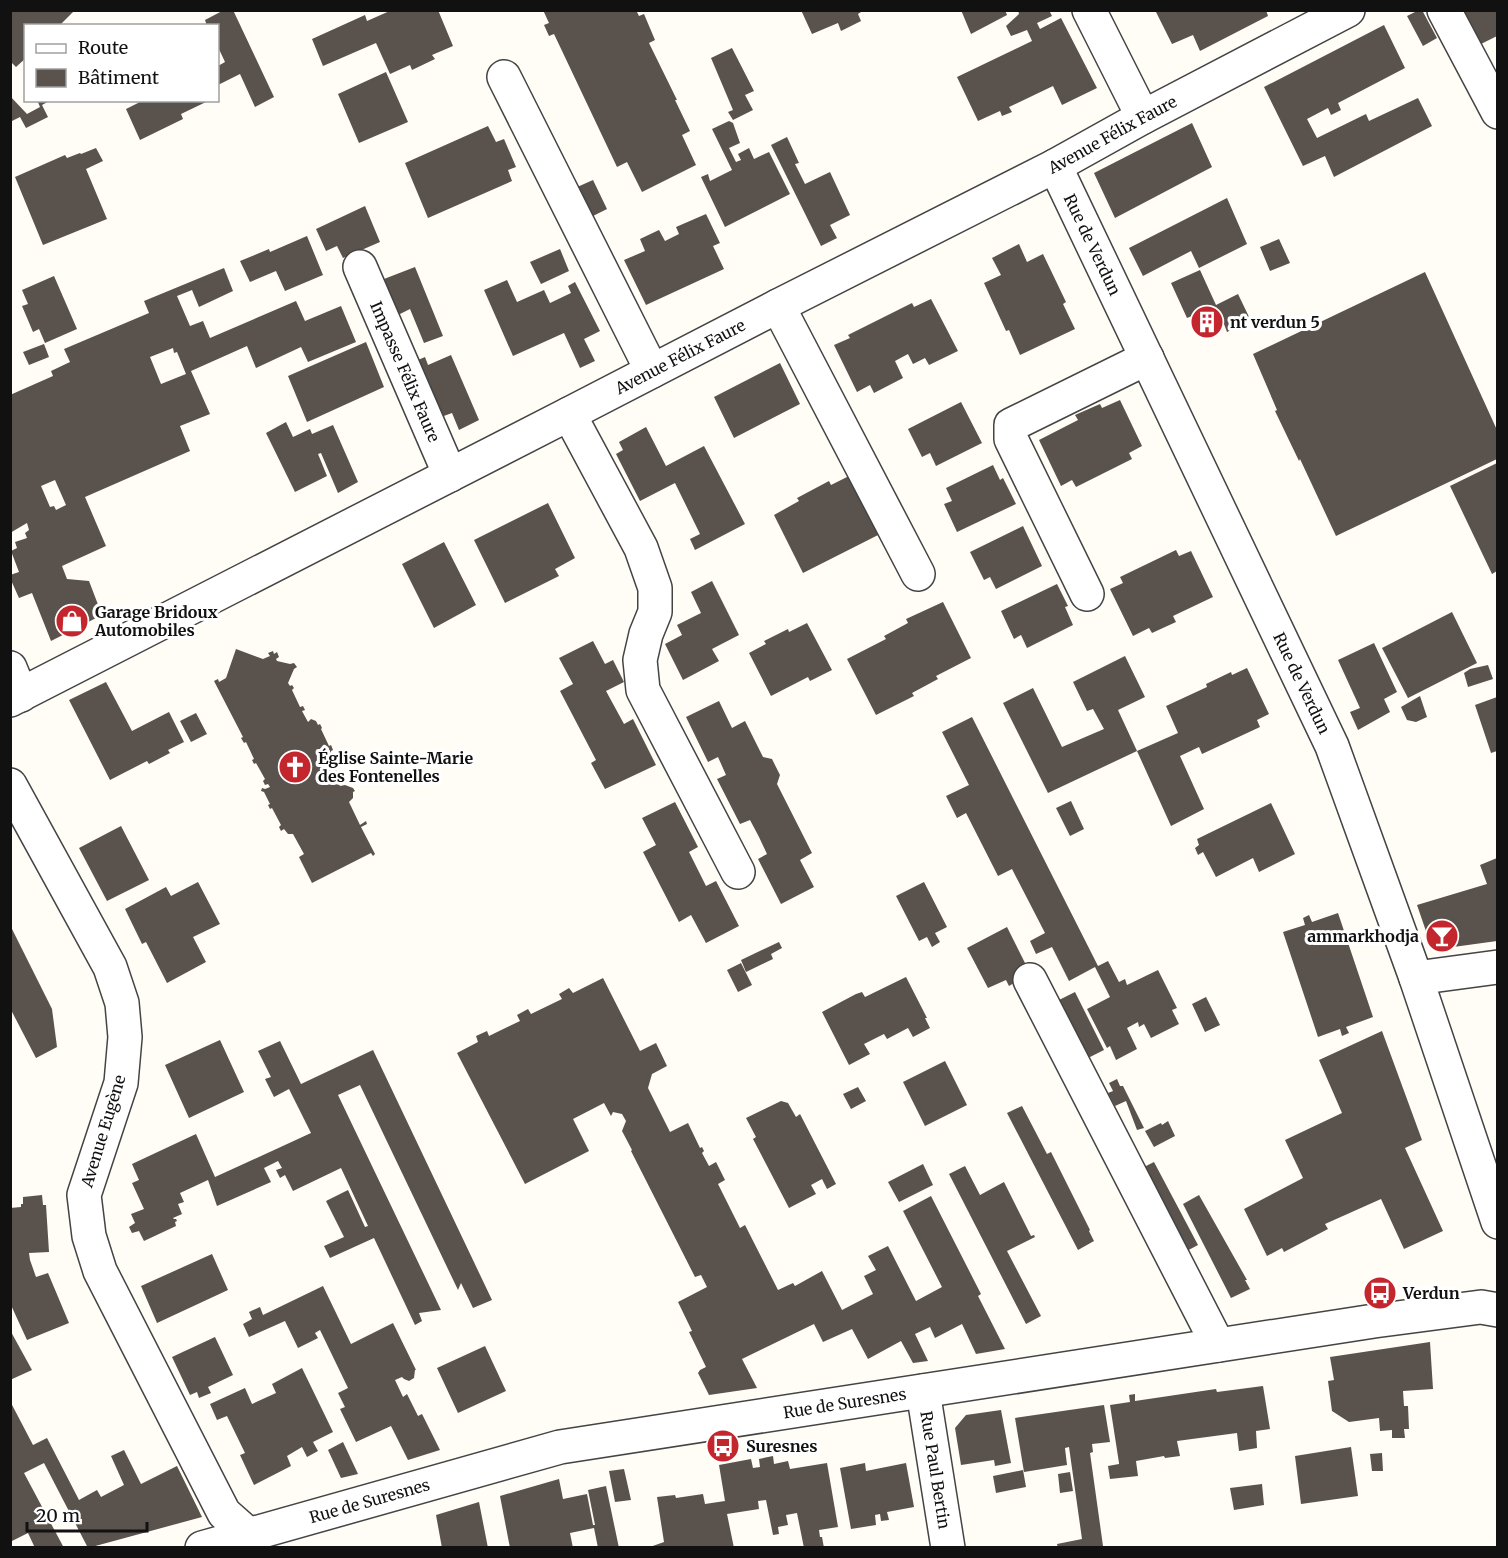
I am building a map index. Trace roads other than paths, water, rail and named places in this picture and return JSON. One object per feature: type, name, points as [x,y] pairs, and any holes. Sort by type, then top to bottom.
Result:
[{"type":"street","points":[[1089,10],[1143,117]]},
{"type":"street","name":"Avenue Félix Faure","points":[[14,687],[450,475],[1055,166],[1309,19],[1348,10]]},
{"type":"street","points":[[1444,10],[1497,112]]},
{"type":"street","points":[[504,77],[652,371]]},
{"type":"street","name":"Rue de Verdun","points":[[1055,166],[1332,746],[1416,978],[1497,1222]]},
{"type":"street","name":"Impasse Félix Faure","points":[[360,267],[450,475]]},
{"type":"street","points":[[778,306],[918,574]]},
{"type":"street","points":[[1087,594],[1011,439],[1011,425],[1147,358]]},
{"type":"street","points":[[569,414],[641,548],[656,588],[655,612],[646,634],[640,660],[643,690],[738,872]]},
{"type":"street","name":"Avenue Eugène","points":[[10,785],[110,967],[122,1003],[125,1037],[121,1083],[84,1195],[89,1236],[100,1271],[224,1513],[250,1541]]},
{"type":"street","points":[[1416,978],[1497,967]]},
{"type":"street","points":[[1030,980],[1218,1345]]},
{"type":"street","name":"Rue de Suresnes","points":[[202,1548],[250,1541],[560,1447],[1218,1345],[1481,1307],[1497,1310]]},
{"type":"street","name":"Rue Paul Bertin","points":[[923,1391],[948,1548]]},
{"type":"place","name":"nt verdun 5","points":[[1207,322]]},
{"type":"place","name":"Garage Bridoux Automobiles","points":[[72,621]]},
{"type":"place","name":"Église Sainte-Marie des Fontenelles","points":[[295,767]]},
{"type":"place","name":"ammarkhodja","points":[[1442,936]]},
{"type":"place","name":"Verdun","points":[[1380,1293]]},
{"type":"place","name":"Suresnes","points":[[723,1446]]}]
